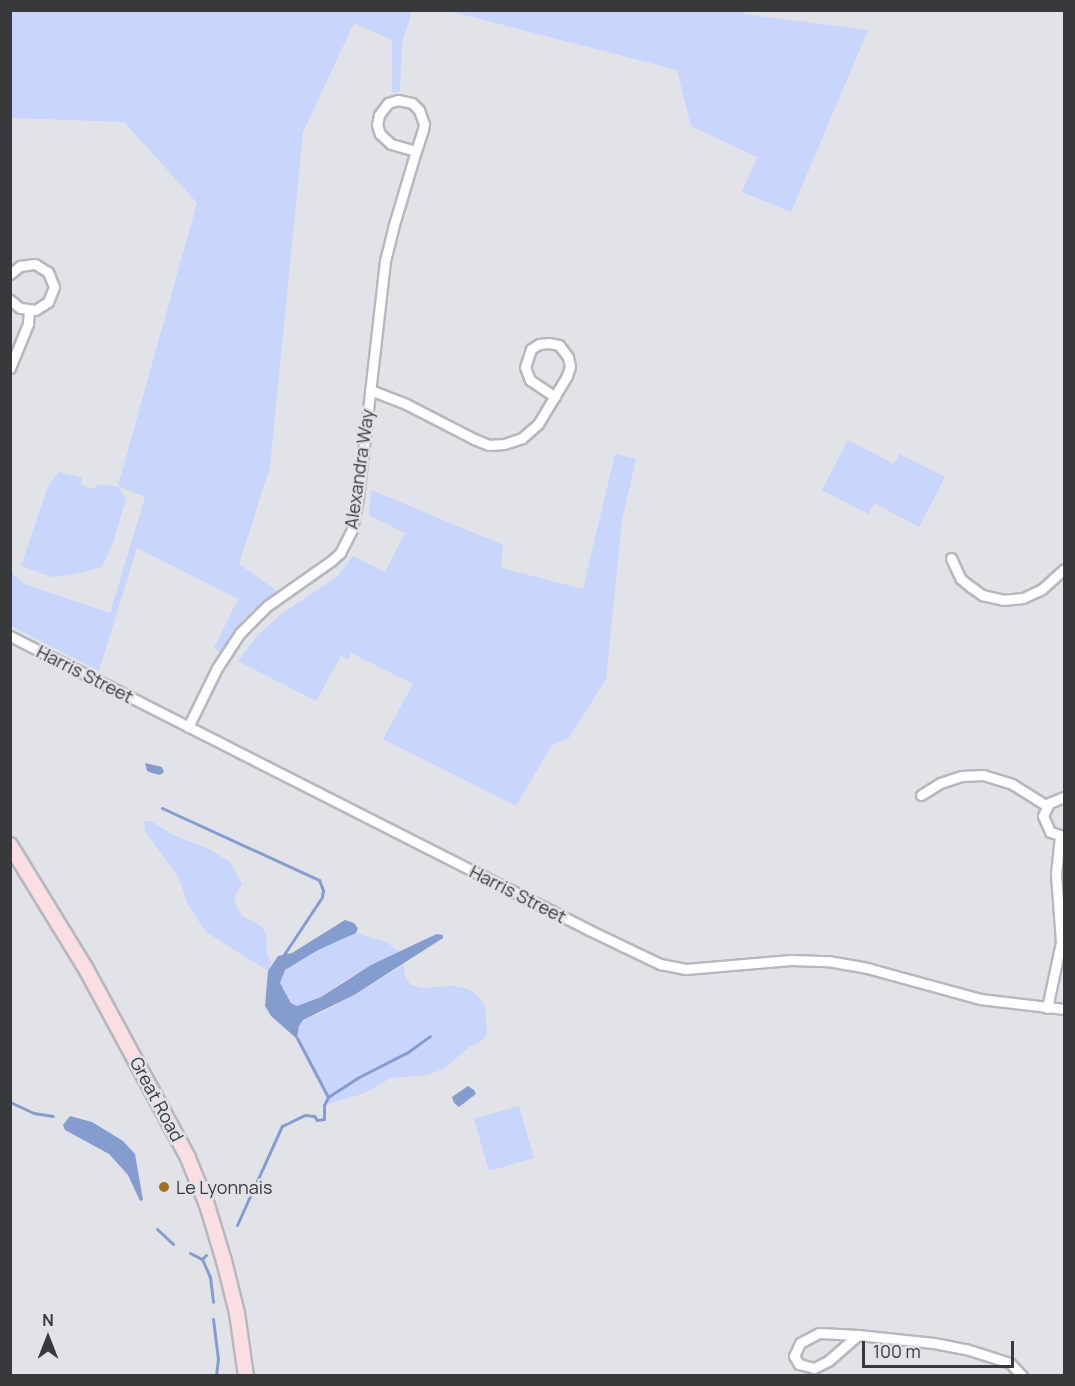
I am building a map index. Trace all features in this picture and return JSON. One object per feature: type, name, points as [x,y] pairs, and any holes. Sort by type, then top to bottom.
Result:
[{"type":"main road","name":"Great Road","points":[[10,845],[86,969],[189,1158],[207,1205],[224,1261],[237,1313],[246,1376]]},
{"type":"street","name":"Alexandra Way","points":[[188,727],[217,668],[240,633],[267,606],[331,561],[347,542],[357,507],[385,261],[424,124],[419,110],[412,103],[403,100],[388,103],[379,115],[377,125],[380,134],[391,144],[416,151]]},
{"type":"street","points":[[10,274],[20,266],[30,264],[45,269],[51,277],[53,293],[48,302],[40,308],[29,310],[20,308],[10,300]]},
{"type":"street","points":[[10,368],[28,324],[29,310]]},
{"type":"street","points":[[370,390],[406,404],[474,439],[496,445],[526,436],[538,424],[555,397],[567,376],[570,362],[559,345],[544,343],[531,349],[526,358],[525,367],[531,380],[555,397]]},
{"type":"street","points":[[951,558],[962,579],[971,587],[981,595],[1003,600],[1023,598],[1042,589],[1065,569]]},
{"type":"street","name":"Harris Street","points":[[10,636],[660,964],[686,969],[778,961],[828,961],[867,968],[980,999],[1065,1009]]},
{"type":"street","points":[[921,795],[934,785],[947,780],[983,776],[1012,784],[1046,805]]},
{"type":"street","points":[[1047,1008],[1061,942],[1056,874],[1062,836],[1050,832],[1044,823],[1046,805],[1056,798],[1065,797]]},
{"type":"street","points":[[858,1335],[828,1361],[814,1368],[799,1364],[794,1356],[800,1343],[819,1333],[858,1335],[934,1342],[961,1348],[1010,1363],[1022,1376]]},
{"type":"shaded area","points":[[11,11],[412,11],[402,43],[400,91],[392,93],[392,40],[354,23],[303,132],[270,467],[239,564],[280,593],[233,637],[220,653],[214,648],[238,599],[137,548],[99,671],[11,626],[10,571],[24,584],[110,613],[145,497],[118,486],[197,203],[124,122],[11,118]]},
{"type":"shaded area","points":[[449,11],[745,11],[744,14],[868,30],[791,212],[742,192],[757,157],[691,126],[677,70]]},
{"type":"shaded area","points":[[848,440],[894,464],[899,454],[945,477],[919,527],[874,503],[868,514],[822,490]]},
{"type":"shaded area","points":[[615,454],[636,459],[622,520],[606,679],[568,739],[552,745],[516,806],[383,739],[413,684],[351,653],[349,659],[341,656],[316,701],[238,661],[257,636],[280,615],[338,576],[353,556],[385,572],[405,533],[369,515],[371,490],[503,545],[501,568],[583,589]]},
{"type":"shaded area","points":[[59,472],[82,478],[82,485],[93,489],[98,484],[118,487],[126,499],[113,543],[102,567],[52,577],[21,566],[48,486]]},
{"type":"shaded area","points":[[145,763],[162,767],[164,772],[160,775],[147,771]]},
{"type":"shaded area","points":[[144,821],[151,821],[173,835],[207,848],[230,862],[242,884],[235,895],[235,903],[242,916],[261,926],[266,934],[267,953],[271,964],[268,971],[206,932],[188,905],[179,878],[145,831]]},
{"type":"shaded area","points":[[345,920],[354,923],[358,928],[356,933],[318,950],[285,970],[280,983],[291,1003],[297,1006],[321,997],[371,965],[437,934],[443,935],[443,938],[354,995],[303,1020],[299,1026],[297,1039],[271,1016],[265,1006],[268,971],[278,956],[292,953]]},
{"type":"shaded area","points":[[356,933],[388,943],[400,953],[348,978],[321,997],[297,1006],[291,1003],[280,983],[285,970],[318,950]]},
{"type":"shaded area","points":[[404,965],[405,977],[411,985],[422,988],[453,986],[468,989],[478,996],[485,1006],[487,1034],[478,1044],[469,1047],[444,1069],[427,1075],[391,1078],[362,1094],[324,1105],[328,1092],[297,1039],[299,1026],[303,1020],[325,1011]]},
{"type":"shaded area","points":[[468,1086],[476,1094],[459,1107],[454,1103],[452,1097]]},
{"type":"shaded area","points":[[519,1106],[534,1158],[489,1171],[474,1119]]},
{"type":"shaded area","points":[[70,1116],[92,1122],[123,1141],[135,1154],[143,1200],[140,1201],[128,1175],[109,1154],[65,1130],[63,1125]]},
{"type":"waterway","points":[[162,808],[319,880],[323,890],[322,897],[283,956]]},
{"type":"waterway","points":[[237,1225],[282,1126],[305,1115],[314,1116],[317,1120],[324,1119],[324,1105],[328,1097],[357,1078],[408,1052],[430,1036]]},
{"type":"waterway","points":[[297,1038],[328,1097]]},
{"type":"waterway","points":[[10,1102],[34,1113],[53,1116]]},
{"type":"waterway","points":[[157,1229],[173,1244]]},
{"type":"waterway","points":[[190,1253],[202,1259]]},
{"type":"waterway","points":[[206,1255],[202,1259],[210,1277],[213,1302]]},
{"type":"waterway","points":[[213,1319],[218,1359],[216,1376]]},
{"type":"place","name":"Le Lyonnais","points":[[164,1187]]}]
